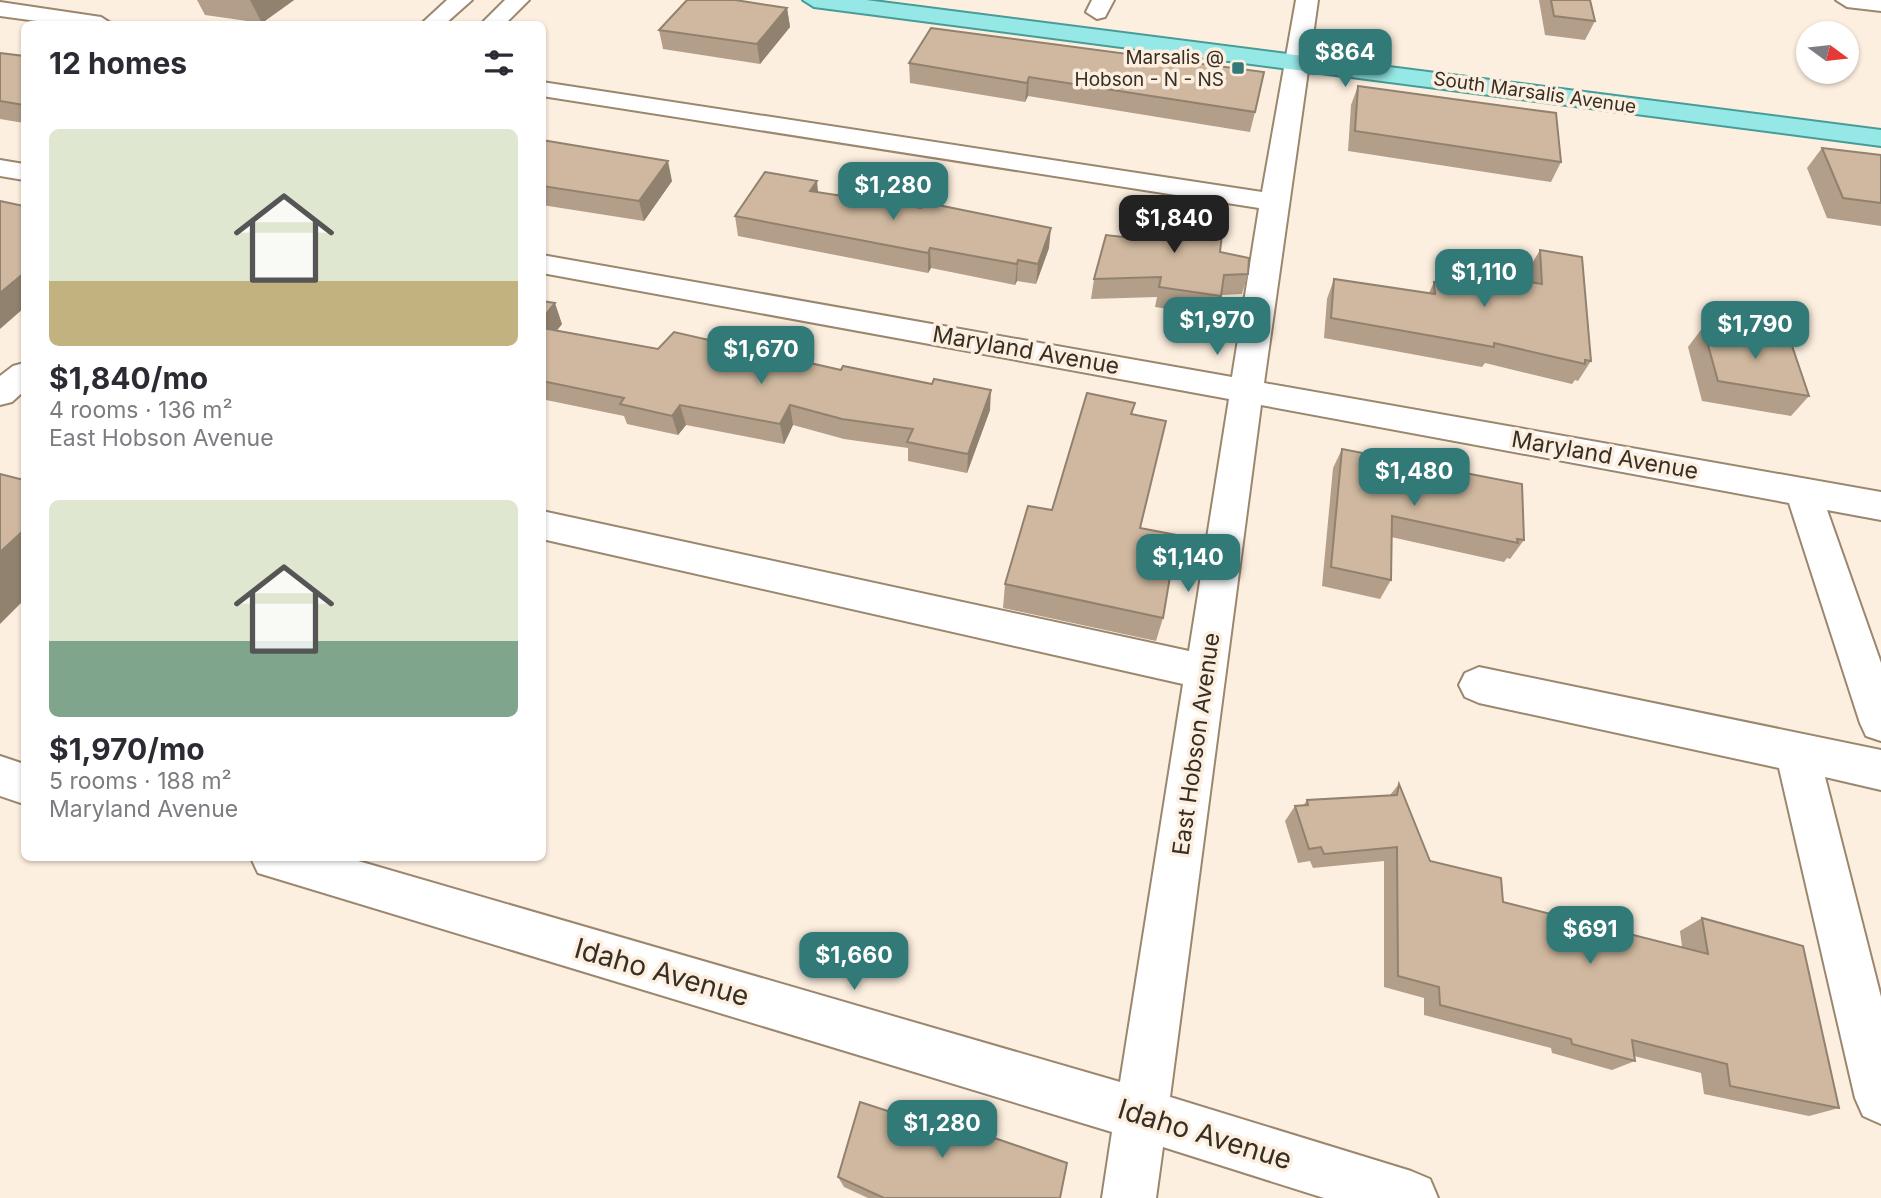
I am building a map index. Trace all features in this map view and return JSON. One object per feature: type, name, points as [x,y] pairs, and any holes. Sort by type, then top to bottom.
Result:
[{"type":"main road","name":"South Marsalis Avenue","points":[[814,0],[1300,44],[1881,138]]},
{"type":"main road","points":[[1070,9],[1100,6],[1125,16]]},
{"type":"street","points":[[436,21],[461,0]]},
{"type":"street","points":[[495,21],[518,0]]},
{"type":"street","name":"East Hobson Avenue","points":[[1129,1198],[1274,202],[1307,0]]},
{"type":"street","points":[[1847,0],[1881,4]]},
{"type":"street","points":[[0,9],[81,21]]},
{"type":"street","points":[[546,90],[1274,202]]},
{"type":"street","points":[[0,168],[21,172]]},
{"type":"street","name":"Maryland Avenue","points":[[546,265],[1881,506]]},
{"type":"street","points":[[0,394],[21,376]]},
{"type":"street","points":[[0,404],[21,409]]},
{"type":"street","points":[[1803,491],[1881,723]]},
{"type":"street","points":[[546,526],[1206,672]]},
{"type":"street","points":[[1479,685],[1881,770]]},
{"type":"street","points":[[1797,752],[1881,1098]]},
{"type":"street","points":[[0,776],[21,783]]},
{"type":"street","name":"Idaho Avenue","points":[[284,861],[1141,1114],[1411,1198]]},
{"type":"building","points":[[687,0],[735,0],[787,8],[757,44],[659,30]]},
{"type":"building","points":[[1551,0],[1590,0],[1595,21],[1554,16]]},
{"type":"building","points":[[931,28],[1264,72],[1255,112],[1029,77],[1027,83],[909,63]]},
{"type":"building","points":[[0,53],[21,56],[21,104],[0,101]]},
{"type":"building","points":[[1358,86],[1556,113],[1561,162],[1355,131]]},
{"type":"building","points":[[546,141],[668,161],[639,201],[546,187]]},
{"type":"building","points":[[1822,148],[1881,155],[1881,203],[1843,198]]},
{"type":"building","points":[[765,172],[817,181],[810,191],[921,208],[923,202],[1051,228],[1038,264],[1018,260],[1017,264],[930,248],[928,253],[735,216]]},
{"type":"building","points":[[0,201],[21,205],[21,276],[0,293]]},
{"type":"building","points":[[1167,206],[1215,210],[1211,233],[1222,234],[1220,252],[1249,258],[1248,274],[1224,275],[1221,296],[1159,287],[1161,277],[1094,279],[1106,235],[1150,240],[1151,233],[1161,235]]},
{"type":"building","points":[[1540,250],[1582,257],[1591,361],[1585,360],[1585,364],[1494,343],[1494,347],[1331,318],[1334,279],[1435,294],[1434,282],[1440,283],[1441,267],[1542,284]]},
{"type":"building","points":[[546,302],[555,303],[546,314]]},
{"type":"building","points":[[1703,327],[1790,340],[1809,396],[1718,381]]},
{"type":"building","points":[[546,329],[658,349],[674,332],[841,370],[843,366],[932,384],[934,379],[991,390],[968,454],[907,442],[913,429],[842,419],[790,405],[780,424],[680,405],[672,416],[620,404],[624,398],[546,382]]},
{"type":"building","points":[[1087,393],[1135,403],[1131,414],[1166,421],[1140,528],[1177,535],[1163,618],[1005,584],[1028,506],[1052,510]]},
{"type":"building","points":[[1342,449],[1522,484],[1524,540],[1517,539],[1518,543],[1392,516],[1391,580],[1331,567]]},
{"type":"building","points":[[0,474],[21,479],[21,533],[0,552]]},
{"type":"building","points":[[1399,784],[1430,861],[1501,878],[1503,902],[1708,954],[1702,918],[1803,946],[1839,1108],[1730,1086],[1727,1064],[1632,1040],[1635,1061],[1572,1044],[1571,1039],[1440,1005],[1439,987],[1398,976],[1397,847],[1324,854],[1321,847],[1309,849],[1295,806],[1308,805],[1307,800],[1397,795]]},
{"type":"building","points":[[860,1102],[897,1114],[899,1105],[1067,1163],[1060,1198],[884,1198],[838,1177]]},
{"type":"place","name":"Marsalis @ Hobson - N - NS","points":[[1238,68]]}]
